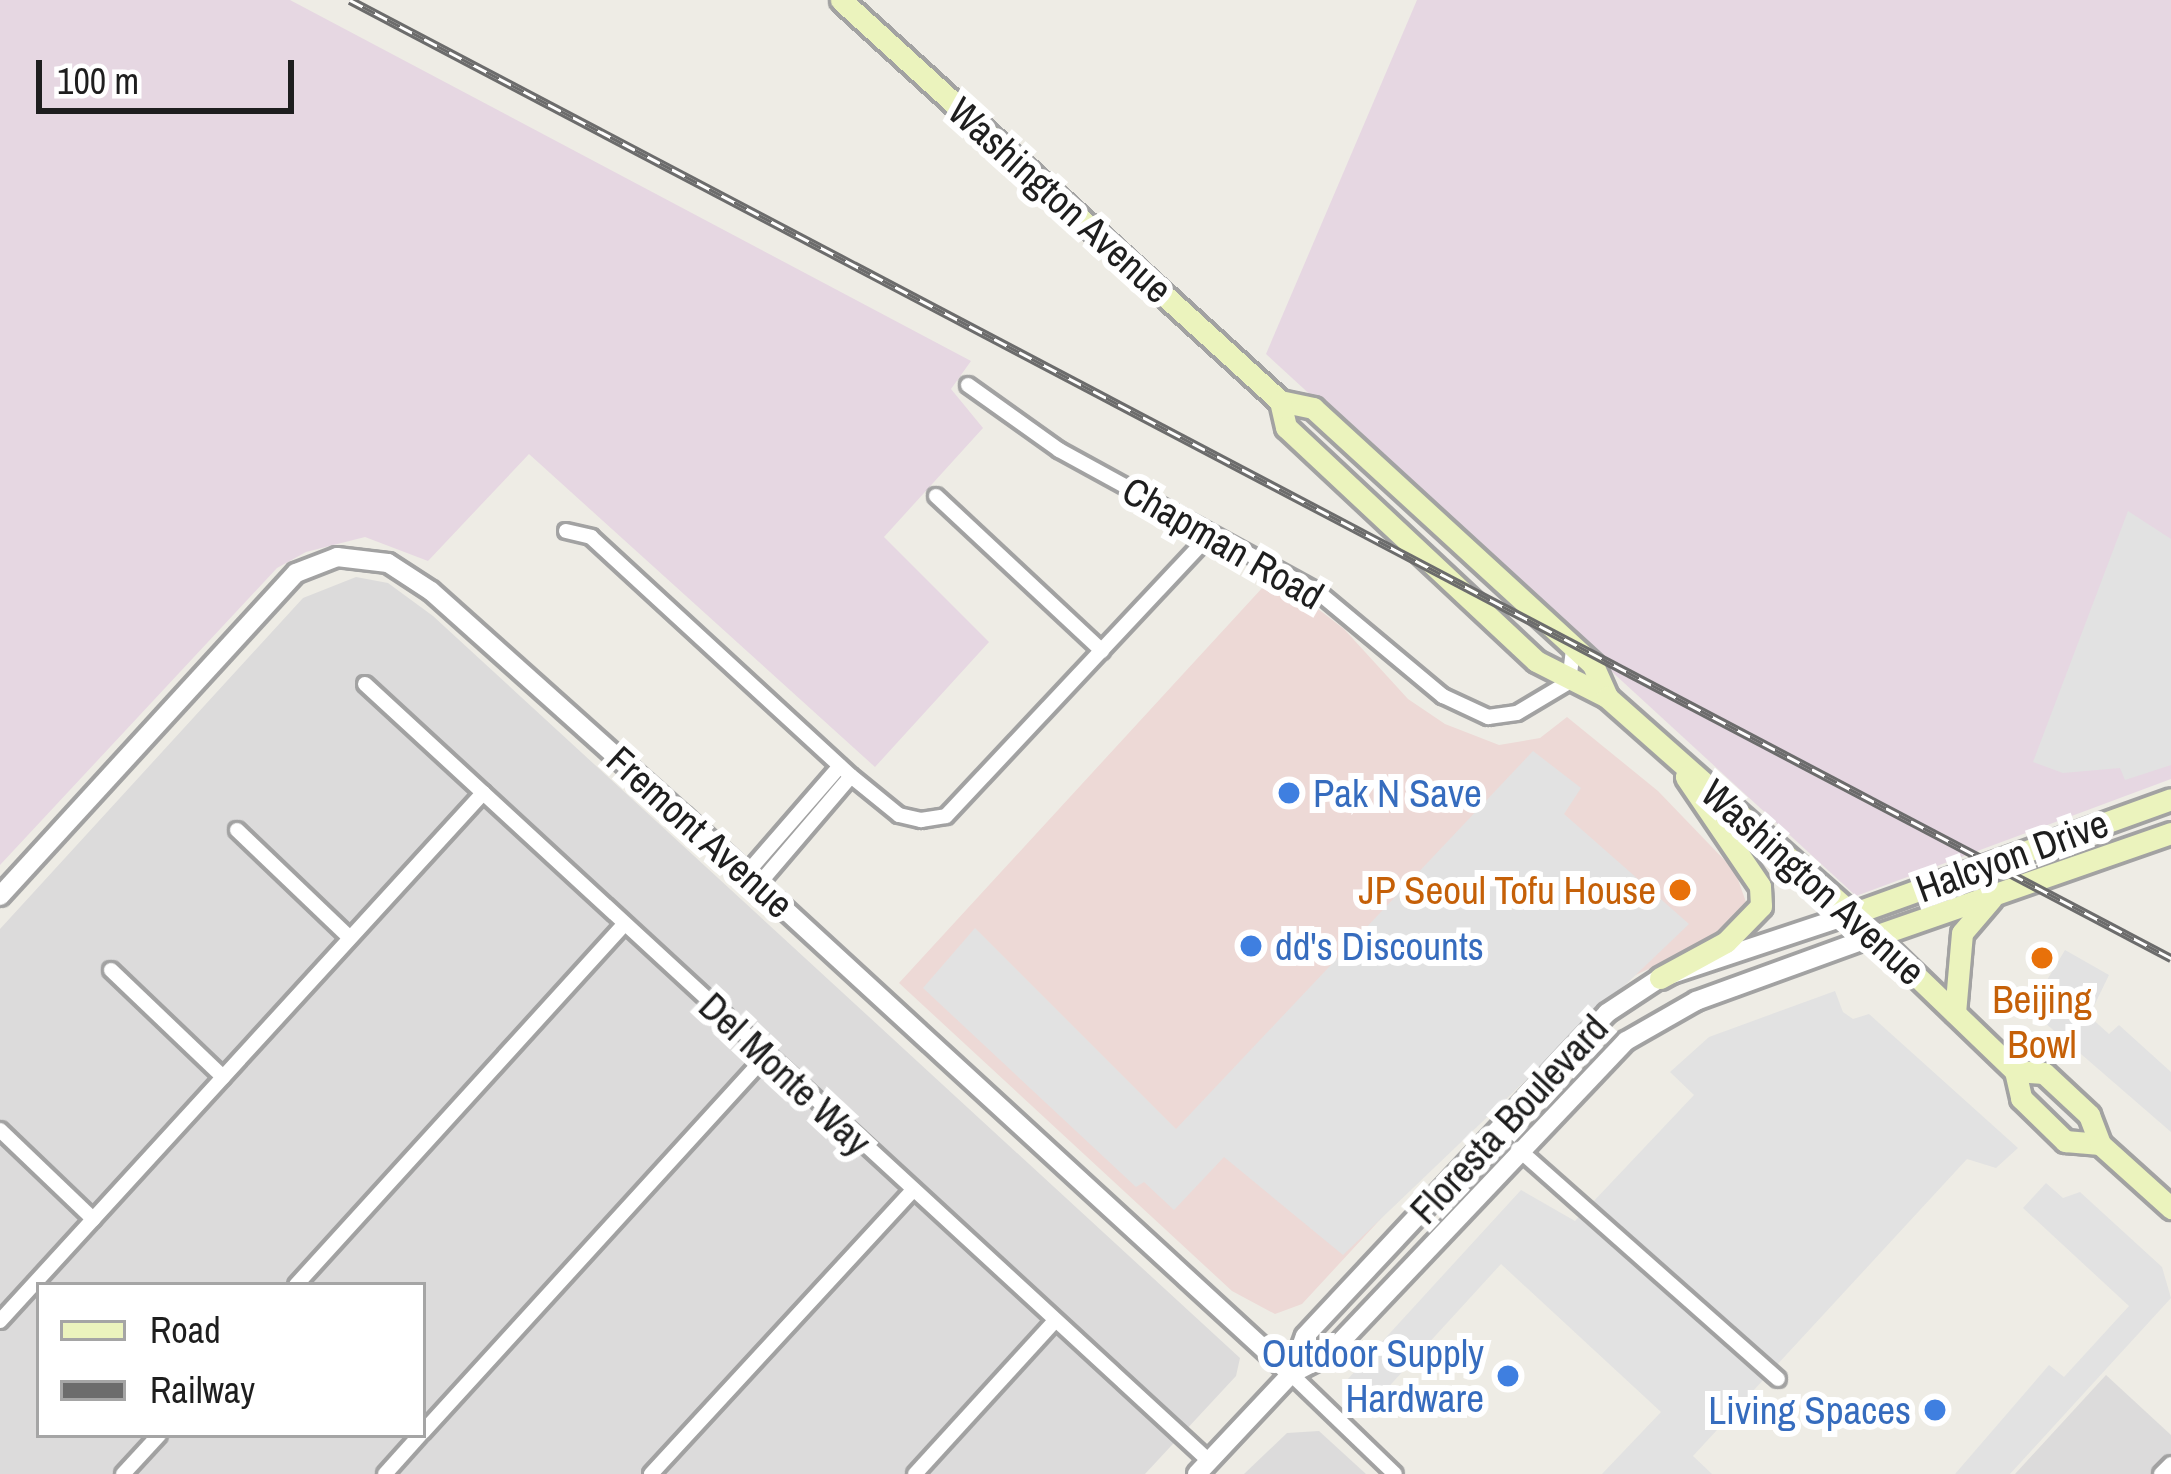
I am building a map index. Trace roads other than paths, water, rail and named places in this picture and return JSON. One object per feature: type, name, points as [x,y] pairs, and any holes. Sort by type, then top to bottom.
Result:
[{"type":"main road","name":"Washington Avenue","points":[[841,0],[1280,400],[1313,408],[1593,664],[1607,697]]},
{"type":"main road","name":"Washington Avenue","points":[[1280,400],[1286,427],[1568,682],[1607,697],[1852,914],[2015,1071],[2021,1098],[2065,1141],[2100,1144]]},
{"type":"main road","points":[[1660,978],[1726,942],[1761,906],[1760,886],[1674,756]]},
{"type":"main road","name":"Halcyon Drive","points":[[1852,914],[2171,799]]},
{"type":"main road","name":"Halcyon Drive","points":[[1875,936],[2171,833]]},
{"type":"main road","points":[[1955,1013],[1962,933],[1995,895]]},
{"type":"main road","name":"Washington Avenue","points":[[2015,1071],[2044,1073],[2090,1115],[2100,1144],[2171,1208]]},
{"type":"street","name":"Chapman Road","points":[[968,386],[1059,450],[1318,592],[1443,696],[1488,717],[1517,713],[1568,682]]},
{"type":"street","points":[[935,496],[1102,651]]},
{"type":"street","points":[[566,531],[591,537],[899,815],[946,816],[1211,534]]},
{"type":"street","name":"Fremont Avenue","points":[[0,896],[296,573],[337,557],[388,563],[431,591],[752,879],[1395,1474]]},
{"type":"street","points":[[1568,682],[1573,647]]},
{"type":"street","name":"Del Monte Way","points":[[365,684],[1054,1322],[1203,1468]]},
{"type":"street","points":[[752,879],[846,771]]},
{"type":"street","points":[[0,1321],[483,794]]},
{"type":"street","points":[[237,830],[350,938]]},
{"type":"street","name":"Floresta Boulevard","points":[[1291,1374],[1305,1336],[1556,1060],[1660,978],[1852,914]]},
{"type":"street","points":[[299,1282],[624,925]]},
{"type":"street","name":"Floresta Boulevard","points":[[1203,1468],[1291,1374],[1328,1354],[1599,1064],[1658,1022],[1875,936]]},
{"type":"street","points":[[110,970],[223,1077]]},
{"type":"street","points":[[426,1429],[766,1056]]},
{"type":"street","points":[[0,1130],[93,1219]]},
{"type":"street","points":[[1518,1149],[1778,1379]]},
{"type":"street","points":[[651,1474],[912,1191]]},
{"type":"street","points":[[915,1474],[1054,1322]]},
{"type":"street","points":[[123,1474],[155,1438]]},
{"type":"street","points":[[385,1474],[417,1438]]},
{"type":"street","points":[[2161,1474],[2171,1464]]},
{"type":"railway","points":[[350,0],[2171,958]]},
{"type":"place","name":"Pak N Save","points":[[1289,793]]},
{"type":"place","name":"JP Seoul Tofu House","points":[[1680,890]]},
{"type":"place","name":"dd's Discounts","points":[[1251,946]]},
{"type":"place","name":"Beijing Bowl","points":[[2042,958]]},
{"type":"place","name":"Outdoor Supply Hardware","points":[[1508,1376]]},
{"type":"place","name":"Living Spaces","points":[[1935,1410]]}]
